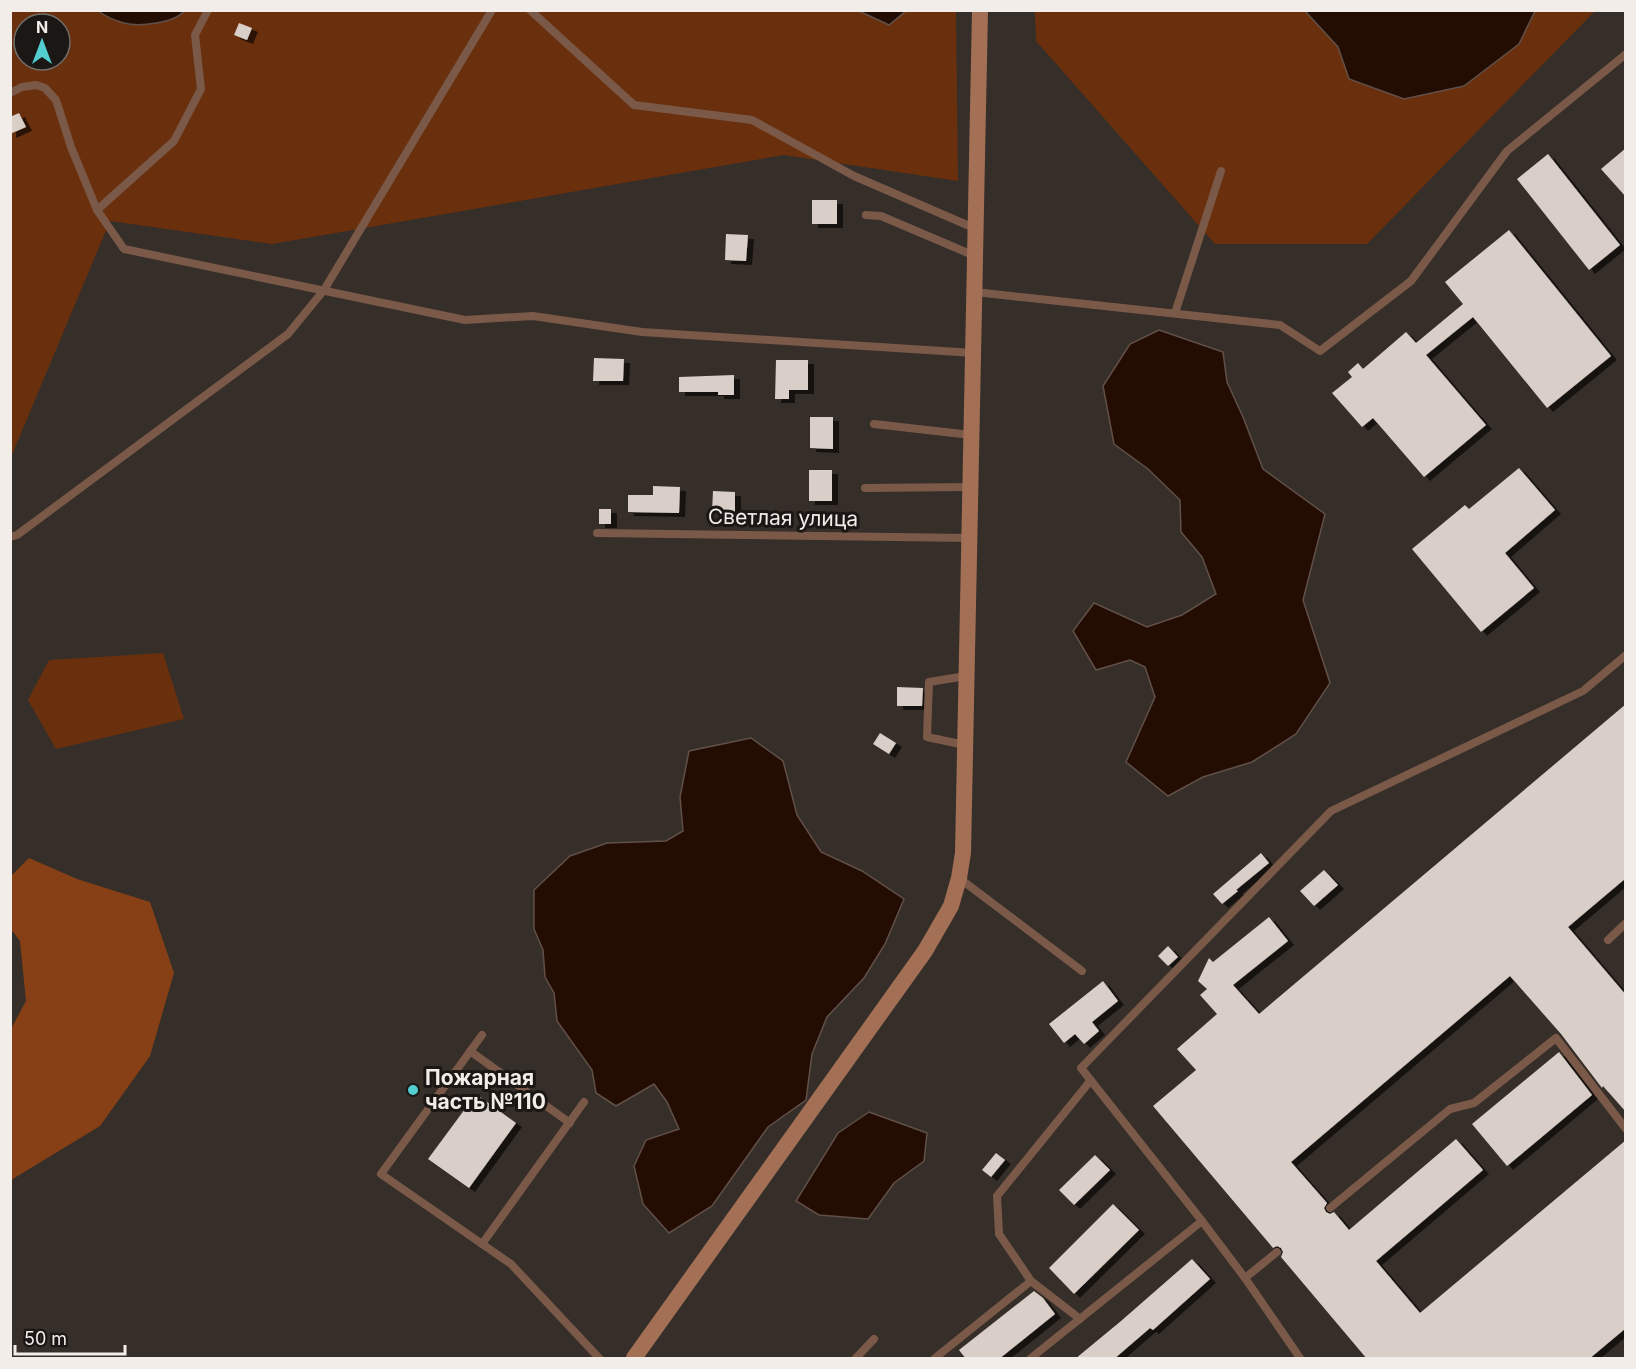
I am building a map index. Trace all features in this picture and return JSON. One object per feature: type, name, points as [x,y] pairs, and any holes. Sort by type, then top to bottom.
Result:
[{"type":"main road","points":[[634,1359],[925,951],[951,906],[959,878],[963,853],[980,10]]},
{"type":"lane","points":[[97,210],[174,141],[201,88],[195,36],[208,10]]},
{"type":"lane","points":[[10,537],[17,535],[288,334],[324,290],[492,10]]},
{"type":"lane","points":[[530,10],[634,105],[752,120],[854,176],[976,228]]},
{"type":"lane","points":[[975,292],[1280,325],[1320,351],[1411,281],[1507,151],[1626,54]]},
{"type":"lane","points":[[10,93],[22,87],[36,85],[45,88],[56,100],[71,147],[97,210],[123,249],[465,320],[533,316],[642,332],[974,353]]},
{"type":"lane","points":[[1175,314],[1221,171]]},
{"type":"lane","points":[[866,215],[881,216],[975,256]]},
{"type":"lane","points":[[874,424],[972,435]]},
{"type":"lane","points":[[865,488],[970,488]]},
{"type":"lane","name":"Светлая улица","points":[[597,534],[969,538]]},
{"type":"lane","points":[[1300,1359],[1245,1278],[1082,1068],[1332,811],[1584,691],[1626,655]]},
{"type":"lane","points":[[965,745],[927,736],[929,682],[966,676]]},
{"type":"lane","points":[[959,878],[1082,971]]},
{"type":"lane","points":[[1608,940],[1626,923]]},
{"type":"lane","points":[[482,1035],[381,1174],[511,1264],[599,1359]]},
{"type":"lane","points":[[1330,1208],[1450,1109],[1474,1103],[1556,1038],[1626,1129]]},
{"type":"lane","points":[[470,1051],[570,1123]]},
{"type":"lane","points":[[1080,1319],[1031,1281],[999,1234],[997,1196],[1091,1080]]},
{"type":"lane","points":[[482,1244],[584,1102]]},
{"type":"lane","points":[[1031,1359],[1202,1221]]},
{"type":"lane","points":[[1245,1278],[1277,1252]]},
{"type":"lane","points":[[935,1359],[1031,1281]]},
{"type":"lane","points":[[856,1359],[874,1339]]},
{"type":"shaded area","points":[[11,11],[956,11],[958,181],[784,155],[272,244],[110,221],[11,457]]},
{"type":"shaded area","points":[[98,11],[184,11],[165,21],[138,25],[121,22]]},
{"type":"shaded area","points":[[859,11],[906,11],[889,25]]},
{"type":"shaded area","points":[[1035,11],[1595,11],[1367,244],[1215,244],[1036,41]]},
{"type":"shaded area","points":[[1305,11],[1535,11],[1519,44],[1464,86],[1404,99],[1349,79],[1338,47]]},
{"type":"shaded area","points":[[1159,330],[1223,352],[1227,382],[1263,469],[1325,514],[1303,600],[1330,683],[1296,734],[1252,762],[1203,777],[1168,796],[1126,762],[1155,697],[1145,667],[1130,660],[1096,670],[1073,631],[1094,603],[1147,627],[1182,615],[1216,594],[1202,557],[1181,532],[1180,500],[1148,469],[1114,444],[1103,386],[1130,344]]},
{"type":"shaded area","points":[[163,653],[184,719],[56,749],[28,700],[49,660]]},
{"type":"shaded area","points":[[751,738],[783,761],[797,815],[821,852],[862,871],[904,899],[885,944],[864,978],[827,1017],[812,1054],[806,1100],[768,1127],[712,1206],[669,1233],[643,1204],[634,1166],[646,1140],[679,1129],[667,1102],[654,1084],[616,1106],[596,1093],[592,1070],[557,1021],[554,993],[545,977],[543,950],[534,929],[534,890],[570,856],[607,843],[666,841],[683,831],[680,797],[689,751]]},
{"type":"shaded area","points":[[29,858],[77,879],[150,902],[174,973],[150,1056],[100,1126],[11,1180],[11,1029],[26,1001],[20,941],[11,929],[11,876]]},
{"type":"shaded area","points":[[869,1112],[927,1133],[924,1161],[894,1183],[868,1219],[819,1215],[796,1201],[838,1133]]},
{"type":"building","points":[[239,23],[252,28],[247,40],[234,35]]},
{"type":"building","points":[[19,113],[26,127],[10,134],[10,117]]},
{"type":"building","points":[[1626,148],[1626,197],[1601,169]]},
{"type":"building","points":[[1548,154],[1620,245],[1589,270],[1517,179]]},
{"type":"building","points":[[812,200],[837,200],[837,224],[812,224]]},
{"type":"building","points":[[1509,230],[1611,356],[1547,408],[1473,317],[1426,355],[1486,425],[1424,477],[1373,418],[1362,427],[1332,393],[1352,377],[1348,372],[1358,363],[1363,369],[1406,332],[1416,343],[1463,304],[1445,282]]},
{"type":"building","points":[[726,234],[748,235],[746,261],[725,260]]},
{"type":"building","points":[[594,358],[624,359],[623,381],[593,381]]},
{"type":"building","points":[[776,360],[808,360],[808,390],[789,390],[789,399],[775,399]]},
{"type":"building","points":[[734,375],[734,395],[718,395],[718,392],[679,392],[679,377]]},
{"type":"building","points":[[810,417],[833,417],[833,449],[810,448]]},
{"type":"building","points":[[1519,468],[1555,510],[1505,553],[1534,588],[1481,632],[1412,549],[1465,505],[1469,509]]},
{"type":"building","points":[[809,470],[832,470],[832,501],[809,501]]},
{"type":"building","points":[[653,486],[680,487],[679,513],[628,512],[628,495],[653,495]]},
{"type":"building","points":[[713,491],[735,492],[735,512],[712,512]]},
{"type":"building","points":[[599,509],[611,509],[611,524],[599,524]]},
{"type":"building","points":[[897,687],[923,688],[922,706],[897,706]]},
{"type":"building","points":[[1626,704],[1626,878],[1568,927],[1626,995],[1626,1112],[1603,1086],[1602,1088],[1561,1034],[1510,976],[1291,1162],[1327,1203],[1324,1208],[1326,1212],[1330,1214],[1334,1212],[1349,1230],[1456,1139],[1483,1170],[1376,1261],[1420,1313],[1626,1140],[1626,1328],[1589,1359],[1367,1359],[1281,1257],[1283,1252],[1281,1248],[1277,1246],[1273,1248],[1153,1106],[1196,1070],[1177,1049],[1217,1014],[1200,995],[1207,989],[1198,981],[1209,958],[1213,962],[1269,917],[1288,941],[1233,985],[1259,1014]]},
{"type":"building","points":[[880,733],[896,743],[889,754],[873,744]]},
{"type":"building","points":[[1261,853],[1269,863],[1222,904],[1213,894]]},
{"type":"building","points":[[1324,870],[1338,885],[1314,906],[1300,891]]},
{"type":"building","points":[[1168,946],[1178,957],[1168,966],[1158,956]]},
{"type":"building","points":[[1103,981],[1118,1001],[1092,1022],[1099,1031],[1084,1044],[1075,1034],[1064,1043],[1049,1024]]},
{"type":"building","points":[[1559,1052],[1592,1095],[1507,1166],[1472,1124]]},
{"type":"building","points":[[476,1094],[516,1123],[469,1188],[428,1159]]},
{"type":"building","points":[[996,1153],[1005,1160],[991,1177],[982,1170]]},
{"type":"building","points":[[1095,1155],[1110,1170],[1074,1205],[1059,1190]]},
{"type":"building","points":[[1113,1204],[1139,1230],[1074,1294],[1049,1268]]},
{"type":"building","points":[[1192,1259],[1210,1279],[1153,1330],[1150,1328],[1114,1359],[1075,1359],[1121,1321]]},
{"type":"building","points":[[1034,1291],[1043,1298],[1055,1314],[999,1359],[966,1359],[959,1350]]},
{"type":"place","name":"Пожарная часть №110","points":[[413,1090]]}]
